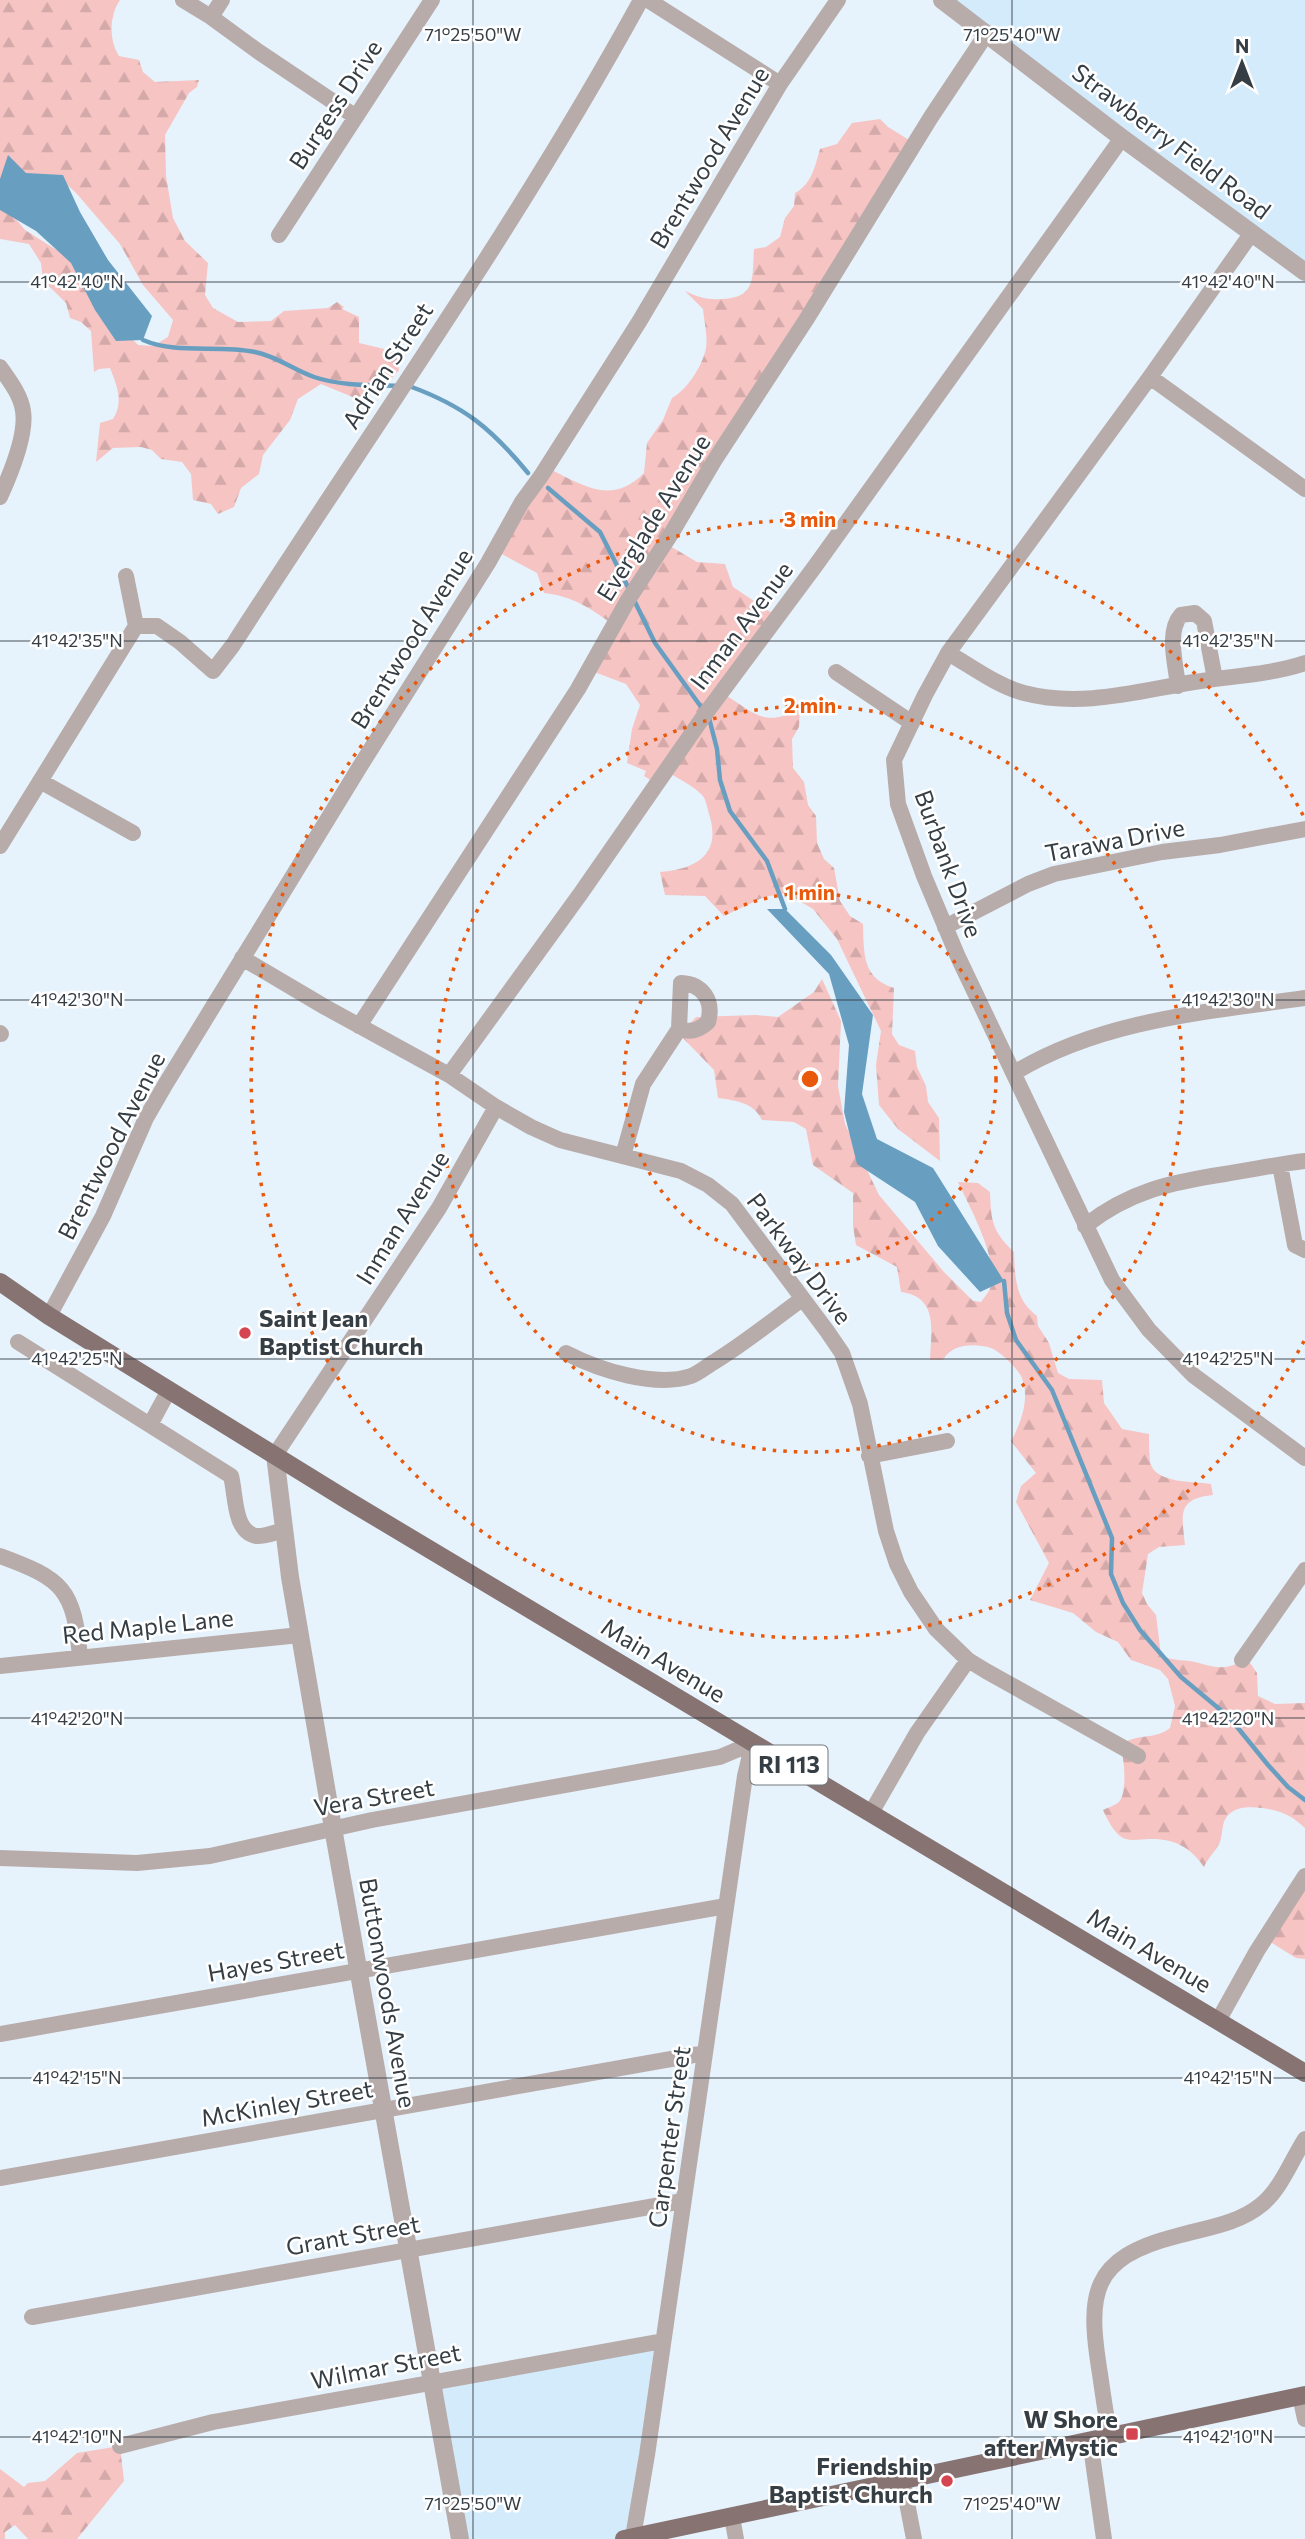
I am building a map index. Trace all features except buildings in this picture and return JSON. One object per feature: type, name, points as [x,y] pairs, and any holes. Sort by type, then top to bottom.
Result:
[{"type":"main road","name":"Main Avenue","points":[[0,1282],[49,1316],[275,1455],[1305,2073]]},
{"type":"main road","points":[[629,2538],[903,2482],[1302,2395]]},
{"type":"street","points":[[183,0],[211,16],[259,52],[356,117]]},
{"type":"street","points":[[211,16],[222,0]]},
{"type":"street","name":"Burgess Drive","points":[[279,235],[432,0]]},
{"type":"street","name":"Adrian Street","points":[[136,626],[157,626],[213,671],[233,645],[404,386],[607,62],[640,0]]},
{"type":"street","points":[[648,0],[780,84]]},
{"type":"street","name":"Brentwood Avenue","points":[[49,1316],[103,1216],[146,1118],[488,562],[522,502],[639,322],[780,84],[838,0]]},
{"type":"street","name":"Strawberry Field Road","points":[[942,0],[1122,138],[1305,272]]},
{"type":"street","name":"Everglade Avenue","points":[[359,1026],[578,689],[628,600],[714,461],[987,33]]},
{"type":"street","name":"Inman Avenue","points":[[449,1075],[581,893],[706,713],[816,565],[1122,138]]},
{"type":"street","name":"Burbank Drive","points":[[1251,233],[1150,377],[948,653],[894,760],[898,804],[945,927],[1085,1226],[1119,1291],[1171,1354],[1200,1380],[1305,1458]]},
{"type":"street","points":[[0,367],[18,395],[23,410],[22,435],[0,497]]},
{"type":"street","points":[[1150,377],[1305,489]]},
{"type":"street","points":[[0,846],[136,626],[125,576]]},
{"type":"street","points":[[1178,686],[1174,626],[1181,615],[1195,613],[1203,621],[1215,679]]},
{"type":"street","points":[[948,653],[1016,691],[1050,698],[1097,699],[1248,676],[1305,663]]},
{"type":"street","points":[[836,672],[912,723]]},
{"type":"street","points":[[40,781],[132,832]]},
{"type":"street","name":"Tarawa Drive","points":[[945,927],[1028,884],[1054,874],[1162,852],[1220,845],[1305,829]]},
{"type":"street","name":"Parkway Drive","points":[[242,958],[449,1075],[496,1107],[560,1140],[681,1171],[716,1191],[732,1204],[842,1353],[860,1404],[889,1542],[906,1583],[936,1629],[968,1660],[1138,1756]]},
{"type":"street","points":[[1014,1073],[1063,1047],[1103,1033],[1223,1010],[1305,998]]},
{"type":"street","points":[[624,1156],[643,1084],[679,1029]]},
{"type":"street","name":"Inman Avenue","points":[[275,1455],[439,1208],[496,1107]]},
{"type":"street","points":[[1085,1226],[1107,1210],[1149,1189],[1193,1178],[1305,1161]]},
{"type":"street","points":[[1280,1165],[1295,1245],[1305,1250]]},
{"type":"street","points":[[566,1353],[587,1364],[618,1373],[671,1379],[692,1376],[802,1299]]},
{"type":"street","points":[[18,1342],[231,1476],[242,1526],[249,1533],[258,1536],[284,1530]]},
{"type":"street","points":[[150,1425],[169,1390]]},
{"type":"street","points":[[869,1456],[947,1441]]},
{"type":"street","name":"Buttonwoods Avenue","points":[[275,1455],[284,1530],[332,1828],[460,2539]]},
{"type":"street","points":[[0,1556],[45,1574],[58,1584],[73,1608],[80,1657]]},
{"type":"street","points":[[1242,1660],[1305,1570]]},
{"type":"street","name":"Red Maple Lane","points":[[0,1666],[300,1634]]},
{"type":"street","points":[[871,1813],[917,1732],[968,1660]]},
{"type":"street","name":"Vera Street","points":[[0,1858],[159,1862],[210,1856],[332,1828],[720,1757],[752,1743]]},
{"type":"street","name":"Carpenter Street","points":[[629,2538],[648,2455],[726,1906],[752,1743]]},
{"type":"street","points":[[1218,2021],[1257,1951],[1305,1876]]},
{"type":"street","name":"Hayes Street","points":[[0,2034],[581,1929],[726,1906]]},
{"type":"street","name":"McKinley Street","points":[[0,2178],[705,2053]]},
{"type":"street","points":[[1110,2437],[1094,2325],[1096,2292],[1104,2276],[1124,2257],[1149,2243],[1226,2224],[1260,2206],[1279,2183],[1305,2139]]},
{"type":"street","name":"Grant Street","points":[[32,2317],[683,2202]]},
{"type":"street","name":"Wilmar Street","points":[[120,2446],[213,2422],[663,2341]]},
{"type":"street","points":[[1302,2395],[1305,2419]]},
{"type":"street","points":[[1090,2441],[1104,2539]]},
{"type":"street","points":[[903,2482],[914,2539]]},
{"type":"street","points":[[732,2517],[736,2539]]},
{"type":"shaded area","points":[[944,0],[1305,0],[1305,272]]},
{"type":"shaded area","points":[[656,2348],[636,2523],[650,2539],[461,2539],[433,2389]]},
{"type":"green space","points":[[0,0],[120,0],[114,13],[112,28],[113,43],[119,56],[139,60],[143,72],[155,82],[199,80],[165,135],[166,176],[173,218],[185,241],[208,263],[205,295],[213,308],[238,322],[271,321],[284,311],[328,308],[337,302],[344,307],[342,309],[359,317],[359,343],[397,352],[399,370],[381,391],[355,398],[321,384],[298,399],[290,420],[263,455],[259,474],[241,488],[234,507],[218,514],[211,504],[193,500],[191,474],[182,462],[161,459],[152,450],[141,447],[113,448],[96,462],[100,423],[113,419],[119,400],[110,368],[94,372],[91,331],[81,322],[70,318],[66,303],[43,280],[41,263],[29,244],[0,239]],"holes":[[[59,177],[120,244],[143,285],[173,320],[168,337],[153,346],[138,345],[113,319],[72,263],[63,254],[25,230],[15,218]]]},
{"type":"green space","points":[[880,119],[914,143],[670,546],[697,562],[725,564],[733,587],[775,615],[727,696],[754,713],[769,718],[800,709],[799,727],[792,739],[793,768],[804,782],[808,805],[816,816],[817,843],[824,859],[834,868],[840,901],[850,916],[863,924],[865,955],[870,971],[884,984],[894,988],[892,1034],[899,1045],[915,1051],[928,1102],[939,1118],[940,1161],[898,1129],[879,1105],[876,1065],[881,1031],[837,939],[813,909],[786,893],[764,897],[724,916],[705,896],[665,895],[660,872],[695,863],[709,849],[712,828],[704,798],[694,788],[669,773],[655,783],[644,776],[646,771],[627,763],[632,729],[640,705],[626,684],[589,670],[613,625],[581,604],[544,593],[537,573],[498,552],[548,468],[585,486],[609,490],[620,489],[644,473],[647,443],[663,420],[672,398],[694,376],[706,348],[703,309],[685,291],[702,298],[716,299],[733,298],[747,290],[752,277],[754,249],[766,247],[780,237],[785,218],[794,206],[795,193],[809,180],[820,149],[837,144],[852,123]]},
{"type":"green space","points":[[822,979],[841,1021],[838,1086],[845,1124],[879,1195],[944,1272],[973,1301],[981,1302],[992,1283],[990,1258],[981,1231],[958,1182],[978,1183],[990,1192],[994,1225],[1001,1238],[1014,1252],[1020,1295],[1037,1316],[1038,1326],[1049,1343],[1058,1373],[1069,1379],[1102,1380],[1104,1403],[1122,1429],[1149,1434],[1150,1462],[1159,1474],[1176,1480],[1211,1484],[1213,1495],[1193,1500],[1184,1510],[1185,1545],[1159,1547],[1148,1554],[1142,1593],[1156,1615],[1161,1655],[1218,1667],[1230,1666],[1246,1657],[1257,1673],[1258,1696],[1275,1704],[1305,1703],[1305,1828],[1290,1816],[1274,1810],[1249,1807],[1234,1810],[1226,1817],[1219,1844],[1204,1867],[1181,1845],[1158,1839],[1122,1838],[1109,1823],[1103,1810],[1119,1802],[1124,1790],[1124,1765],[1120,1745],[1170,1728],[1175,1706],[1168,1679],[1160,1670],[1131,1660],[1118,1642],[1096,1632],[1073,1613],[1030,1600],[1049,1563],[1016,1502],[1021,1486],[1036,1473],[1011,1441],[1023,1411],[1025,1394],[1022,1378],[1004,1357],[985,1346],[964,1346],[952,1351],[943,1360],[930,1360],[931,1327],[927,1308],[913,1295],[901,1292],[897,1267],[856,1245],[853,1193],[813,1165],[806,1129],[794,1122],[762,1120],[749,1106],[718,1098],[714,1070],[680,1035],[696,1017],[778,1017],[814,992]]},
{"type":"green space","points":[[1305,1874],[1305,1959],[1296,1958],[1269,1941]]},
{"type":"green space","points":[[120,2446],[124,2481],[77,2539],[28,2539],[15,2525],[5,2532],[5,2539],[0,2539],[0,2469],[24,2487],[28,2483],[45,2481],[77,2453]]},
{"type":"water","points":[[8,155],[26,173],[63,175],[80,212],[108,260],[152,316],[143,340],[116,341],[95,310],[71,263],[36,231],[0,210],[0,179]]},
{"type":"water","points":[[767,909],[785,909],[831,955],[873,1015],[862,1094],[877,1139],[933,1168],[1004,1281],[980,1292],[938,1246],[915,1202],[857,1164],[844,1112],[849,1045],[829,974]]},
{"type":"waterway","points":[[143,340],[170,347],[255,352],[324,380],[357,385],[400,386]]},
{"type":"waterway","points":[[409,386],[446,402],[475,420],[502,443],[528,473]]},
{"type":"waterway","points":[[548,488],[600,532],[629,589]]},
{"type":"waterway","points":[[634,600],[655,643],[704,711]]},
{"type":"waterway","points":[[709,718],[717,749],[720,780],[730,811],[767,861],[785,909]]},
{"type":"waterway","points":[[1004,1281],[1007,1313],[1016,1340],[1052,1390],[1112,1538],[1111,1574],[1123,1603],[1140,1630],[1181,1677],[1229,1717],[1288,1787],[1305,1800]]},
{"type":"place","name":"Saint Jean Baptist Church","points":[[245,1333]]},
{"type":"place","name":"W Shore after Mystic","points":[[1132,2434]]},
{"type":"place","name":"Friendship Baptist Church","points":[[947,2481]]}]
